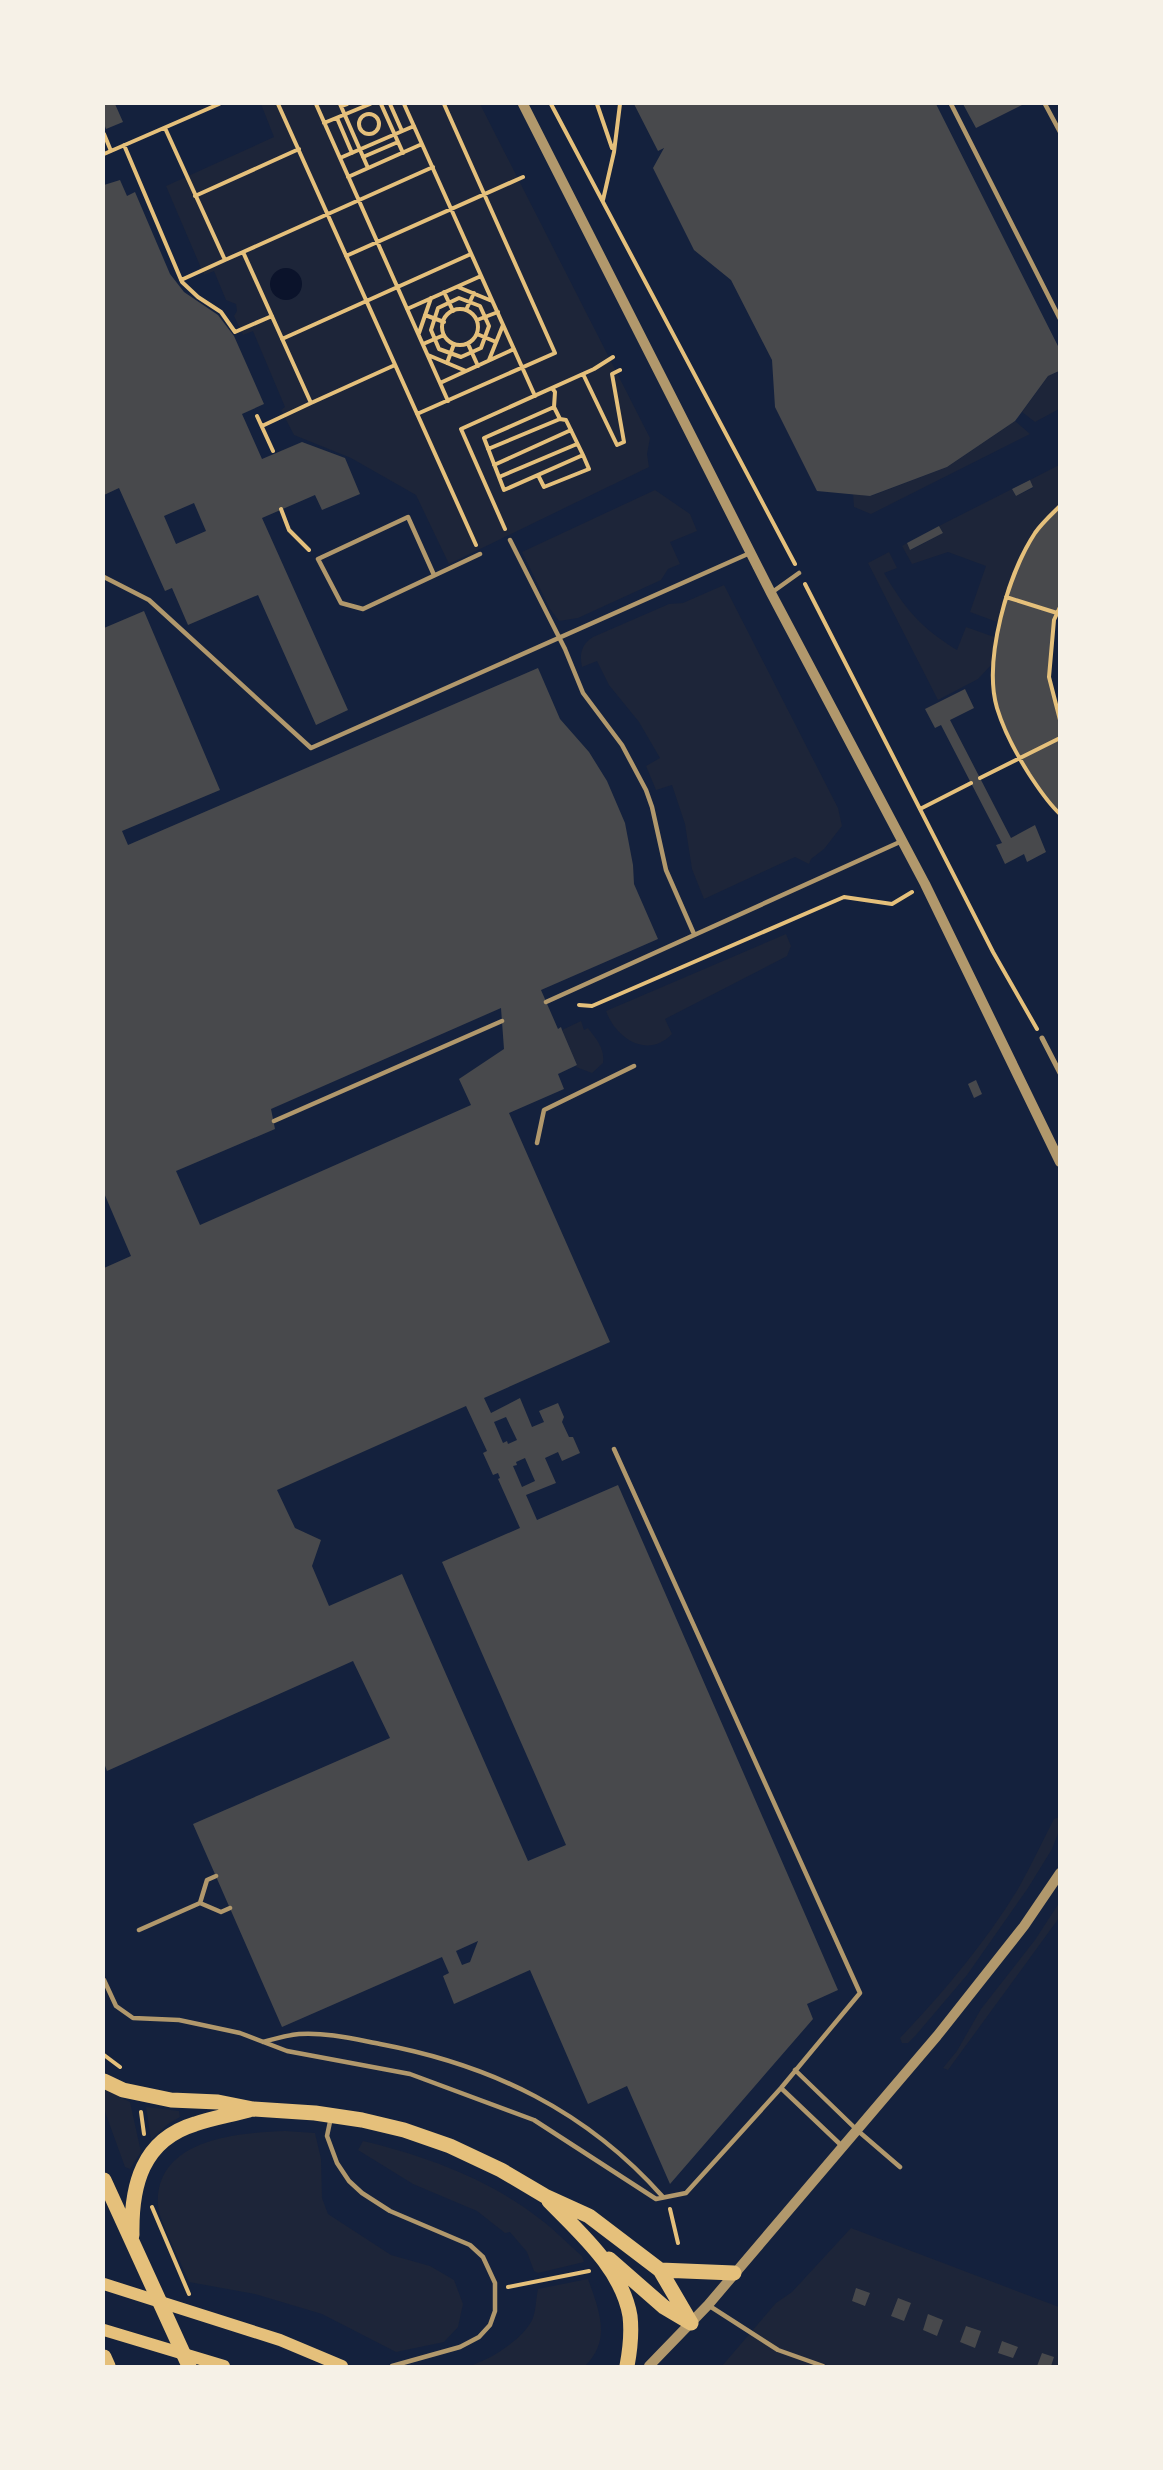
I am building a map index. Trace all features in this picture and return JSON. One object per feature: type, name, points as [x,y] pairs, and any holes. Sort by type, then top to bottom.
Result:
[{"type":"main road","points":[[104,2081],[143,2095],[171,2100],[218,2102],[253,2109],[331,2115],[404,2130],[450,2146],[501,2170],[545,2196],[589,2216],[660,2270],[691,2323]]},
{"type":"main road","points":[[132,2238],[132,2211],[136,2182],[142,2167],[152,2153],[176,2132],[195,2124],[253,2109]]},
{"type":"main road","points":[[104,2180],[189,2367]]},
{"type":"main road","points":[[545,2196],[597,2251],[663,2307],[691,2323]]},
{"type":"main road","points":[[597,2251],[616,2280],[630,2315],[631,2332],[627,2367]]},
{"type":"main road","points":[[660,2270],[734,2274]]},
{"type":"main road","points":[[104,2284],[280,2340],[342,2367]]},
{"type":"main road","points":[[104,2330],[224,2367]]},
{"type":"street","points":[[523,104],[750,553],[925,884],[1059,1162]]},
{"type":"street","points":[[1042,1038],[1059,1073]]},
{"type":"street","points":[[650,2367],[708,2305],[977,1987],[1024,1926],[1059,1873]]},
{"type":"lane","points":[[951,104],[1059,319]]},
{"type":"lane","points":[[1045,104],[1059,132]]},
{"type":"lane","points":[[434,575],[408,517],[318,559],[341,603],[363,609],[480,554]]},
{"type":"lane","points":[[510,540],[560,639],[583,693],[622,745],[646,790],[666,870],[694,934]]},
{"type":"lane","points":[[104,577],[149,600],[311,748],[750,553]]},
{"type":"lane","points":[[771,593],[799,573]]},
{"type":"lane","points":[[546,1002],[902,841]]},
{"type":"lane","points":[[274,1121],[502,1022]]},
{"type":"lane","points":[[537,1143],[544,1110],[634,1066]]},
{"type":"lane","points":[[104,1980],[116,2006],[133,2018],[179,2020],[240,2033],[287,2051],[410,2074],[534,2120],[656,2199],[686,2193],[782,2088],[860,1994],[614,1449]]},
{"type":"lane","points":[[139,1930],[200,1902],[207,1880],[216,1875]]},
{"type":"lane","points":[[200,1902],[221,1912],[230,1908]]},
{"type":"lane","points":[[262,2042],[298,2034],[344,2038],[423,2053],[478,2069],[530,2094],[587,2128],[634,2167],[663,2198]]},
{"type":"lane","points":[[795,2070],[857,2130],[900,2167]]},
{"type":"lane","points":[[782,2088],[843,2147]]},
{"type":"lane","points":[[331,2115],[327,2136],[337,2163],[349,2181],[362,2193],[390,2211],[470,2245],[483,2257],[496,2289],[495,2311],[490,2325],[479,2337],[460,2347],[392,2367]]},
{"type":"lane","points":[[708,2305],[778,2350],[823,2367]]},
{"type":"path","points":[[104,154],[219,104]]},
{"type":"path","points":[[278,104],[480,554]]},
{"type":"path","points":[[322,104],[316,105],[448,400]]},
{"type":"path","points":[[347,104],[340,105],[368,168]]},
{"type":"path","points":[[324,123],[370,104]]},
{"type":"path","points":[[381,104],[403,153]]},
{"type":"path","points":[[390,104],[402,131]]},
{"type":"path","points":[[404,104],[535,396]]},
{"type":"path","points":[[417,414],[555,353],[444,104]]},
{"type":"path","points":[[550,104],[799,573],[993,952],[1042,1038]]},
{"type":"path","points":[[597,104],[614,152]]},
{"type":"path","points":[[603,200],[614,152],[620,104]]},
{"type":"path","points":[[362,107],[365,114]]},
{"type":"path","points":[[365,114],[372,114],[378,120],[379,127],[374,133],[365,134],[360,128],[359,122],[365,114]]},
{"type":"path","points":[[378,120],[386,117]]},
{"type":"path","points":[[337,118],[352,153]]},
{"type":"path","points":[[340,158],[414,126]]},
{"type":"path","points":[[165,128],[225,260]]},
{"type":"path","points":[[352,132],[360,128]]},
{"type":"path","points":[[374,133],[378,141]]},
{"type":"path","points":[[104,134],[111,151]]},
{"type":"path","points":[[363,157],[398,142]]},
{"type":"path","points":[[104,144],[111,151]]},
{"type":"path","points":[[348,177],[422,144]]},
{"type":"path","points":[[124,146],[181,280],[198,297],[221,312],[235,332],[272,316]]},
{"type":"path","points":[[195,196],[299,149]]},
{"type":"path","points":[[181,280],[433,167]]},
{"type":"path","points":[[346,256],[523,177]]},
{"type":"path","points":[[243,252],[310,403]]},
{"type":"path","points":[[282,339],[471,254]]},
{"type":"path","points":[[407,309],[481,276]]},
{"type":"path","points":[[458,287],[492,301]]},
{"type":"path","points":[[444,292],[453,311]]},
{"type":"path","points":[[466,310],[474,293]]},
{"type":"path","points":[[418,333],[431,298]]},
{"type":"path","points":[[459,298],[480,306],[489,327],[482,348],[461,357],[439,349],[430,330],[438,308],[449,303],[459,298]]},
{"type":"path","points":[[460,308],[473,313],[480,327],[474,341],[461,347],[446,341],[441,329],[446,314],[453,311],[460,308]]},
{"type":"path","points":[[477,320],[498,312]]},
{"type":"path","points":[[425,315],[444,322]]},
{"type":"path","points":[[489,361],[503,324]]},
{"type":"path","points":[[477,334],[496,342]]},
{"type":"path","points":[[423,344],[444,335]]},
{"type":"path","points":[[447,363],[454,344]]},
{"type":"path","points":[[468,344],[478,366]]},
{"type":"path","points":[[440,382],[514,349]]},
{"type":"path","points":[[428,355],[467,371]]},
{"type":"path","points":[[510,540],[460,429],[583,374],[613,357]]},
{"type":"path","points":[[262,426],[395,365]]},
{"type":"path","points":[[583,374],[617,445],[624,442],[612,375],[620,370]]},
{"type":"path","points":[[552,388],[555,393],[554,407],[560,419]]},
{"type":"path","points":[[554,407],[484,438],[504,490],[583,455]]},
{"type":"path","points":[[258,416],[273,451]]},
{"type":"path","points":[[488,449],[560,419],[567,420],[589,469],[544,487],[538,475]]},
{"type":"path","points":[[494,465],[571,430]]},
{"type":"path","points":[[499,477],[577,444]]},
{"type":"path","points":[[1059,506],[1036,532],[1017,565],[1006,597],[993,663],[997,707],[1020,759],[1047,802],[1059,814]]},
{"type":"path","points":[[281,509],[290,530],[318,559]]},
{"type":"path","points":[[1006,597],[1057,613]]},
{"type":"path","points":[[1059,607],[1054,620],[1049,677],[1059,720]]},
{"type":"path","points":[[980,778],[1059,738]]},
{"type":"path","points":[[920,809],[971,783]]},
{"type":"path","points":[[579,1005],[592,1006],[844,897],[892,904],[925,884]]},
{"type":"path","points":[[143,2095],[140,2104],[146,2144],[152,2153]]},
{"type":"path","points":[[152,2198],[156,2218],[182,2279]]},
{"type":"path","points":[[673,2224],[678,2242]]},
{"type":"path","points":[[496,2289],[594,2269]]},
{"type":"shaded area","points":[[261,104],[480,104],[650,438],[647,454],[649,467],[449,564],[416,495],[351,458],[294,435],[281,410],[285,407],[253,331],[243,335],[234,316],[237,311],[236,304],[226,300],[214,271],[204,275],[166,186],[274,137]]},
{"type":"shaded area","points":[[286,268],[297,273],[302,284],[297,295],[286,300],[275,295],[270,284],[275,273]]},
{"type":"shaded area","points":[[1059,371],[1059,409],[1035,422],[1022,412],[1048,376]]},
{"type":"shaded area","points":[[1015,421],[1030,434],[871,514],[854,507],[853,494],[871,496],[947,467]]},
{"type":"shaded area","points":[[1059,465],[1059,506],[1000,623],[970,612],[986,566],[948,552],[912,564],[902,546],[907,543],[911,550],[943,533],[939,526],[1012,489],[1016,496],[1033,488],[1030,480]]},
{"type":"shaded area","points":[[655,490],[690,514],[697,531],[670,542],[680,564],[668,569],[661,580],[578,618],[559,621],[550,609],[522,552]]},
{"type":"shaded area","points":[[889,552],[897,568],[884,573],[915,617],[933,634],[957,650],[966,627],[997,638],[993,663],[978,679],[938,700],[868,563]]},
{"type":"shaded area","points":[[724,585],[838,808],[842,826],[809,864],[795,857],[704,899],[692,869],[685,824],[672,785],[656,790],[646,766],[660,758],[639,722],[609,685],[597,661],[582,667],[581,657],[582,649],[593,637],[669,604],[683,603]]},
{"type":"shaded area","points":[[786,934],[791,946],[787,956],[665,1019],[672,1034],[663,1041],[653,1045],[634,1042],[617,1030],[606,1011]]},
{"type":"shaded area","points":[[581,1021],[584,1030],[588,1028],[603,1053],[603,1063],[592,1073],[576,1067],[562,1030]]},
{"type":"shaded area","points":[[1059,1817],[1059,1831],[1052,1849],[1028,1888],[967,1975],[916,2035],[908,2043],[902,2043],[900,2038],[948,1985],[992,1929],[1018,1889],[1054,1819]]},
{"type":"shaded area","points":[[1059,1903],[1059,1918],[948,2070],[943,2068],[957,2051],[981,2009],[1035,1940]]},
{"type":"shaded area","points":[[104,2089],[130,2102],[141,2152],[130,2169],[125,2167],[104,2109]]},
{"type":"shaded area","points":[[146,2107],[179,2111],[180,2117],[168,2124],[151,2140]]},
{"type":"shaded area","points":[[285,2131],[315,2133],[321,2159],[322,2198],[328,2214],[391,2255],[430,2266],[454,2280],[463,2304],[458,2327],[444,2342],[396,2352],[322,2314],[255,2294],[189,2282],[159,2212],[161,2183],[170,2166],[184,2153],[202,2144],[244,2134]]},
{"type":"shaded area","points":[[363,2141],[433,2162],[500,2192],[546,2223],[582,2256],[584,2262],[538,2273],[534,2271],[527,2252],[510,2232],[505,2233],[477,2211],[413,2184],[358,2150]]},
{"type":"shaded area","points":[[851,2228],[1059,2307],[1059,2366],[722,2366],[776,2303],[792,2292]]},
{"type":"shaded area","points":[[588,2279],[599,2313],[601,2335],[593,2356],[585,2366],[469,2366],[496,2354],[515,2341],[529,2326],[535,2311],[538,2289]]},
{"type":"building","points":[[104,104],[115,104],[123,122],[106,129]]},
{"type":"building","points":[[634,104],[936,104],[1059,348],[1059,371],[1048,376],[1015,421],[947,467],[870,496],[817,491],[775,407],[772,360],[731,280],[694,250],[653,168],[664,148],[658,151]]},
{"type":"building","points":[[963,104],[1024,104],[976,128]]},
{"type":"building","points":[[120,180],[127,196],[135,192],[170,274],[184,292],[218,315],[234,336],[264,404],[242,414],[262,459],[302,442],[345,458],[360,494],[322,510],[315,495],[262,518],[348,710],[316,725],[258,595],[188,625],[172,588],[165,591],[119,488],[104,495],[104,185]],"holes":[[[194,503],[206,531],[176,544],[164,516]]]},
{"type":"building","points":[[1030,480],[1033,487],[1016,496],[1012,489]]},
{"type":"building","points":[[1059,506],[1059,607],[1054,620],[1049,677],[1059,720],[1059,814],[1047,802],[1020,759],[997,707],[993,663],[1003,607],[1017,565],[1036,532]]},
{"type":"building","points":[[939,526],[943,533],[910,550],[907,543]]},
{"type":"building","points":[[144,611],[220,790],[122,831],[128,845],[538,668],[560,719],[589,752],[607,781],[625,823],[634,884],[658,939],[541,990],[558,1029],[561,1027],[577,1065],[558,1074],[564,1089],[509,1113],[610,1342],[484,1398],[491,1413],[520,1398],[532,1427],[544,1422],[539,1411],[558,1403],[564,1417],[562,1422],[569,1437],[573,1437],[580,1453],[562,1461],[558,1452],[545,1458],[556,1483],[526,1495],[537,1520],[618,1485],[838,1990],[807,2004],[813,2019],[670,2184],[627,2086],[588,2104],[530,1970],[454,2004],[443,1976],[449,1973],[442,1957],[282,2027],[193,1824],[390,1738],[353,1661],[107,1771],[104,1763],[104,1268],[131,1256],[104,1193],[104,628]],"holes":[[[501,1008],[504,1049],[459,1079],[471,1105],[200,1225],[176,1171],[275,1129],[271,1109]],[[466,1406],[487,1451],[483,1453],[493,1475],[498,1473],[500,1478],[498,1479],[520,1528],[442,1562],[566,1845],[528,1861],[402,1574],[329,1606],[312,1566],[321,1540],[295,1528],[277,1490]],[[506,1417],[517,1440],[508,1444],[507,1441],[503,1443],[494,1422]],[[525,1458],[535,1481],[522,1487],[513,1466],[517,1465],[516,1462]],[[478,1941],[470,1962],[462,1965],[456,1951]]]},
{"type":"building","points":[[965,689],[974,708],[950,720],[1011,838],[1035,825],[1046,852],[1027,862],[1024,854],[1005,864],[996,845],[1002,843],[941,725],[935,728],[925,709]]},
{"type":"building","points":[[976,1080],[982,1094],[974,1098],[968,1084]]},
{"type":"building","points":[[856,2288],[870,2293],[865,2306],[852,2301]]},
{"type":"building","points":[[898,2298],[911,2303],[904,2321],[891,2316]]},
{"type":"building","points":[[928,2314],[943,2320],[937,2336],[923,2330]]},
{"type":"building","points":[[966,2326],[981,2331],[975,2348],[960,2342]]},
{"type":"building","points":[[1002,2341],[1018,2347],[1013,2358],[998,2353]]},
{"type":"building","points":[[1042,2353],[1054,2357],[1051,2366],[1037,2366]]}]
